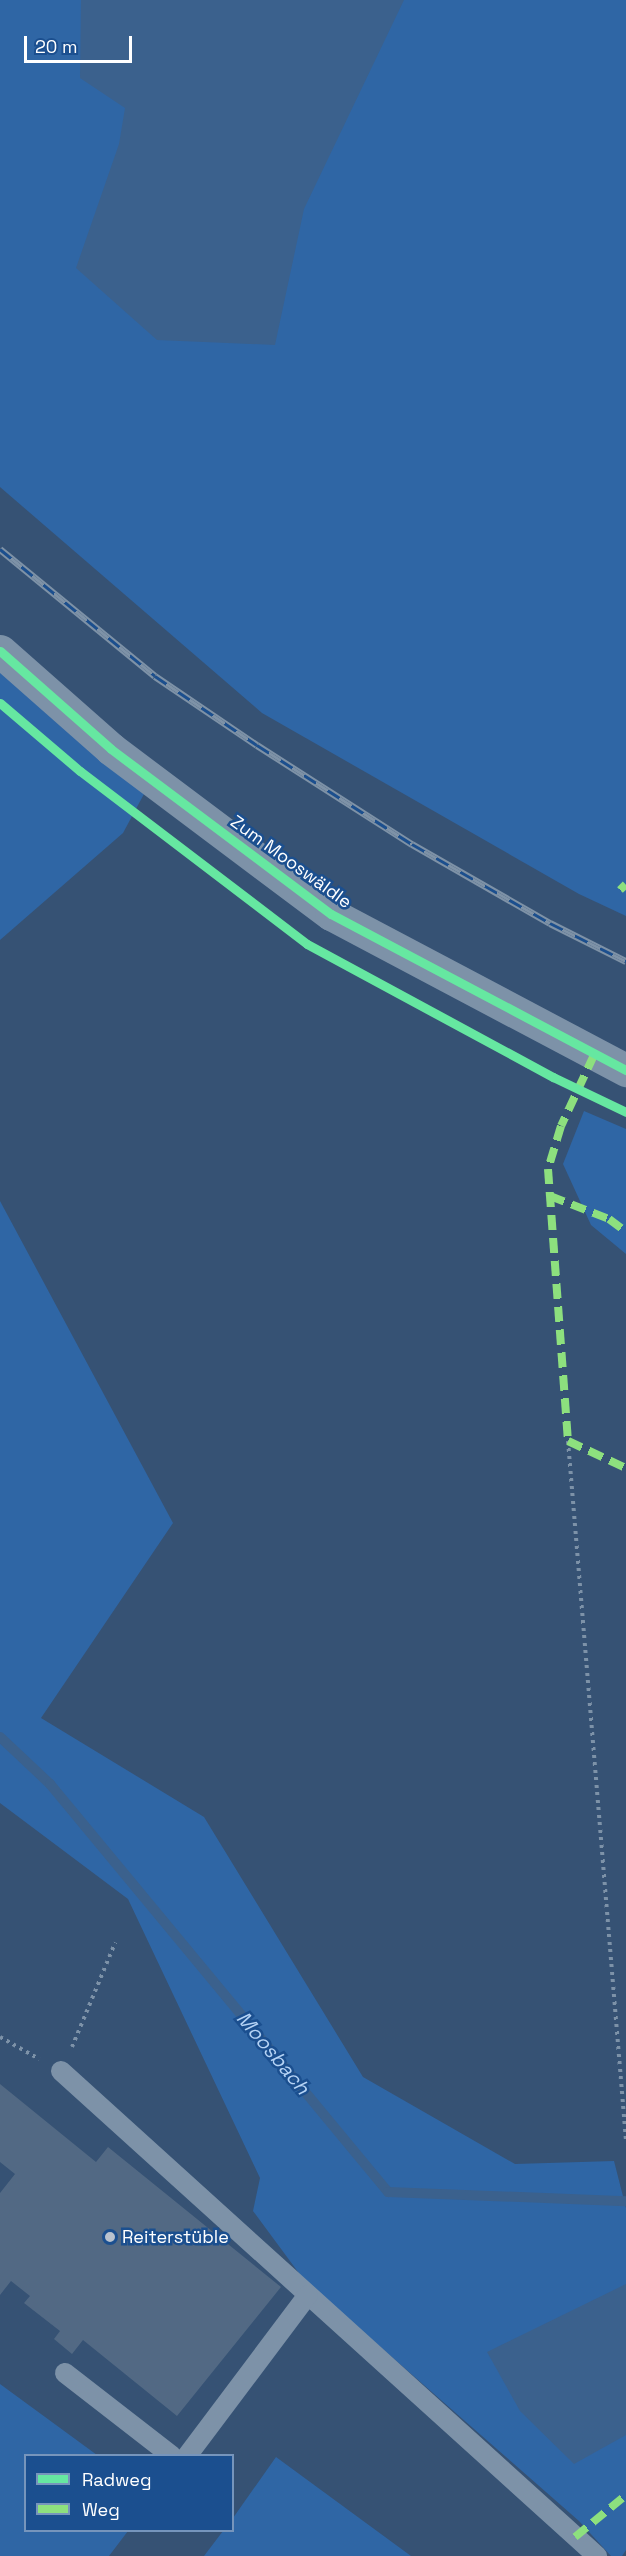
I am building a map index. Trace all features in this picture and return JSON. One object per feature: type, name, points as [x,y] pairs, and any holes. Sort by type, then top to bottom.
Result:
[{"type":"street","name":"Zum Mooswäldle","points":[[0,651],[111,749],[331,914],[626,1070]]},
{"type":"lane","points":[[62,2072],[597,2556]]},
{"type":"lane","points":[[189,2454],[308,2295]]},
{"type":"lane","points":[[65,2373],[169,2454]]},
{"type":"path","points":[[568,1441],[626,2140]]},
{"type":"path","points":[[0,2037],[62,2072],[115,1943]]},
{"type":"shaded area","points":[[0,0],[626,0],[626,916],[579,894],[262,713],[0,487]]},
{"type":"shaded area","points":[[81,0],[404,0],[304,209],[275,345],[157,340],[76,268],[119,144],[125,108],[80,78]]},
{"type":"shaded area","points":[[0,669],[144,794],[123,833],[0,940]]},
{"type":"shaded area","points":[[584,1111],[626,1129],[626,1254],[591,1225],[563,1164]]},
{"type":"shaded area","points":[[0,1201],[173,1523],[41,1718],[204,1817],[363,2077],[515,2164],[614,2161],[626,2208],[626,2550],[622,2556],[611,2556],[579,2521],[304,2280],[253,2211],[260,2178],[128,1899],[0,1803]]},
{"type":"shaded area","points":[[626,2284],[626,2435],[574,2464],[520,2411],[487,2352]]},
{"type":"shaded area","points":[[0,2384],[96,2454],[24,2454],[24,2532],[127,2532],[109,2556],[0,2556]]},
{"type":"shaded area","points":[[276,2457],[411,2556],[204,2556],[222,2532],[234,2532],[234,2517]]},
{"type":"building","name":"Reiterstüble","points":[[0,2084],[96,2162],[108,2147],[281,2287],[177,2416],[83,2340],[72,2354],[54,2339],[60,2331],[24,2303],[30,2296],[11,2281],[0,2295],[0,2193],[15,2174],[0,2162]]},
{"type":"waterway","name":"Moosbach","points":[[0,1737],[50,1784],[388,2192],[626,2201]]},
{"type":"railway","points":[[0,549],[155,676],[257,745],[412,844],[550,923],[626,961]]},
{"type":"marked path","points":[[620,890],[626,884]]},
{"type":"marked path","points":[[594,1055],[561,1126],[548,1169],[568,1441],[626,1468]]},
{"type":"marked path","points":[[550,1196],[609,1219],[626,1232]]},
{"type":"marked path","points":[[575,2537],[626,2495]]},
{"type":"cycle path","points":[[0,651],[111,749],[331,914],[626,1070]]},
{"type":"cycle path","points":[[0,703],[80,771],[307,944],[553,1077],[626,1112]]},
{"type":"place","name":"Reiterstüble","points":[[110,2237]]}]
